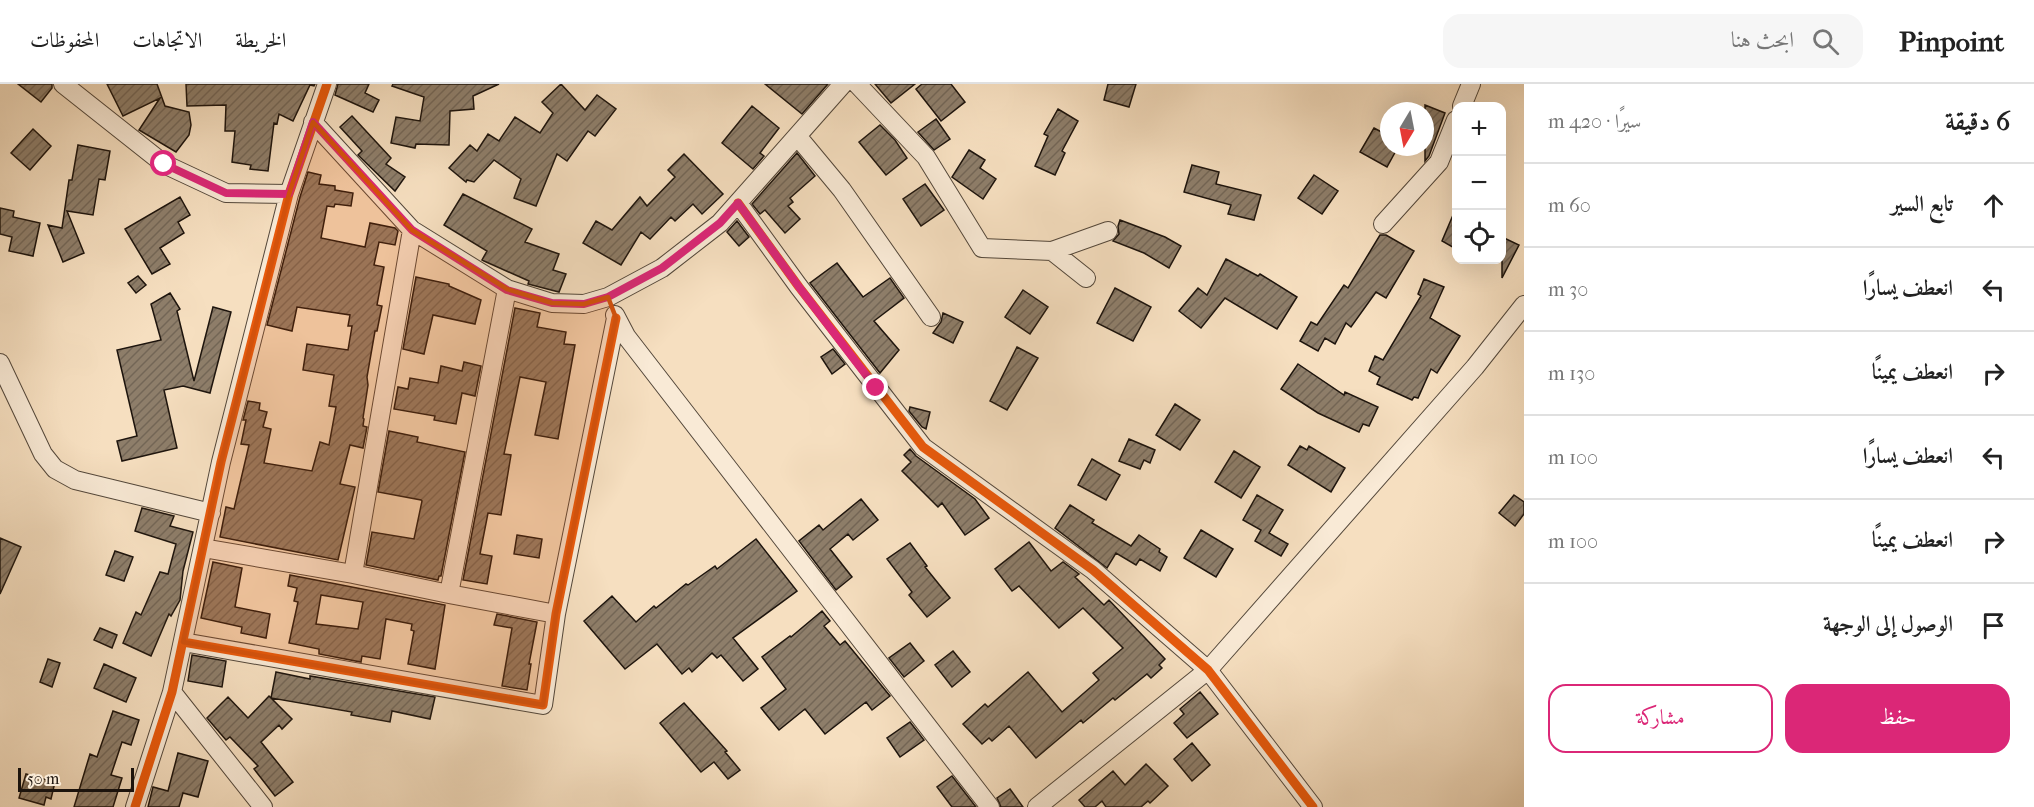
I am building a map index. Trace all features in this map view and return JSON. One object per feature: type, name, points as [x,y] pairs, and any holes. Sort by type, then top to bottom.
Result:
[{"type":"street","points":[[63,84],[164,164],[226,193],[289,194]]},
{"type":"street","points":[[135,807],[172,692],[222,462],[289,194],[327,84]]},
{"type":"street","points":[[313,122],[412,230],[507,290],[552,303],[584,304],[608,297],[662,268],[720,223],[843,84]]},
{"type":"street","points":[[857,84],[926,157],[982,248],[1052,251],[1107,231]]},
{"type":"street","points":[[1464,102],[1471,84]]},
{"type":"street","points":[[1383,224],[1439,162],[1452,130]]},
{"type":"street","points":[[798,136],[842,190],[931,317]]},
{"type":"street","points":[[738,203],[806,297],[923,447],[1094,570],[1208,670],[1313,807]]},
{"type":"street","points":[[353,574],[412,230]]},
{"type":"street","points":[[1052,251],[1086,278]]},
{"type":"street","points":[[449,594],[507,290]]},
{"type":"street","points":[[608,297],[616,318],[633,346],[990,807]]},
{"type":"street","points":[[1037,807],[1208,670],[1475,367],[1524,305]]},
{"type":"street","points":[[183,642],[543,705],[556,614],[616,318]]},
{"type":"street","points":[[1,366],[43,454],[55,470],[75,480],[212,513]]},
{"type":"street","points":[[203,548],[353,574],[556,614]]},
{"type":"street","points":[[172,692],[263,807]]},
{"type":"highlighted area","points":[[313,122],[412,230],[507,289],[552,303],[584,304],[608,297],[616,318],[556,614],[543,705],[183,642],[221,462],[289,194]]},
{"type":"building","points":[[18,84],[52,84],[52,88],[41,102]]},
{"type":"building","points":[[107,84],[157,84],[165,106],[189,112],[191,125],[189,135],[176,152],[139,130],[160,98],[123,116]]},
{"type":"building","points":[[186,84],[315,84],[310,85],[293,121],[279,114],[277,124],[274,123],[268,171],[250,169],[251,165],[232,162],[235,131],[225,131],[226,105],[187,106]]},
{"type":"building","points":[[338,84],[369,84],[365,93],[379,100],[373,112],[335,95]]},
{"type":"building","points":[[393,84],[499,84],[473,96],[474,109],[450,111],[449,145],[416,144],[415,148],[391,143],[396,117],[420,121],[424,97],[392,86]]},
{"type":"building","points":[[561,84],[585,110],[597,95],[616,109],[595,136],[588,131],[567,161],[557,154],[536,206],[514,198],[521,179],[494,160],[474,182],[467,180],[466,182],[449,168],[470,145],[477,151],[488,134],[499,141],[515,117],[540,133],[553,113],[542,102]]},
{"type":"building","points":[[765,84],[828,84],[802,114]]},
{"type":"building","points":[[875,84],[915,84],[891,103]]},
{"type":"building","points":[[922,84],[951,84],[965,102],[941,121],[916,89]]},
{"type":"building","points":[[1108,84],[1136,84],[1129,107],[1104,100]]},
{"type":"building","points":[[752,106],[779,128],[760,153],[764,156],[753,169],[722,143]]},
{"type":"building","points":[[1058,109],[1078,121],[1062,151],[1065,153],[1055,175],[1035,166],[1048,136],[1044,134]]},
{"type":"building","points":[[1434,109],[1445,113],[1434,143]]},
{"type":"building","points":[[352,116],[391,158],[386,164],[405,177],[395,191],[358,155],[362,151],[340,127]]},
{"type":"building","points":[[936,119],[950,139],[934,150],[918,132]]},
{"type":"building","points":[[880,125],[895,140],[907,158],[886,175],[859,142]]},
{"type":"building","points":[[1374,128],[1380,131],[1380,156],[1393,156],[1387,167],[1360,152]]},
{"type":"building","points":[[33,129],[51,146],[30,170],[11,153]]},
{"type":"building","points":[[78,145],[110,151],[105,180],[99,179],[93,215],[67,211],[84,253],[63,262],[48,225],[62,228],[69,180],[72,180]]},
{"type":"building","points":[[969,150],[985,160],[980,168],[996,179],[983,199],[952,177]]},
{"type":"building","points":[[797,153],[815,176],[790,198],[793,202],[788,206],[800,219],[785,233],[765,210],[760,214],[752,204]]},
{"type":"building","points":[[684,154],[723,194],[702,214],[693,204],[675,221],[671,217],[650,239],[641,232],[621,265],[583,243],[596,221],[612,230],[640,197],[647,206],[675,177],[668,170]]},
{"type":"building","points":[[1192,165],[1219,172],[1216,184],[1261,195],[1254,220],[1228,214],[1231,205],[1184,192]]},
{"type":"building","points":[[308,172],[321,175],[319,184],[335,186],[335,190],[353,193],[351,206],[335,204],[334,207],[327,206],[321,238],[365,247],[370,223],[395,228],[398,231],[395,245],[379,242],[374,265],[384,267],[377,305],[382,306],[367,377],[363,426],[367,427],[363,448],[350,445],[340,484],[355,487],[338,560],[220,537],[226,507],[234,509],[249,445],[241,444],[246,420],[243,420],[248,401],[260,403],[259,410],[267,412],[263,427],[271,429],[264,463],[312,471],[320,442],[329,445],[336,407],[329,406],[334,375],[303,370],[307,344],[348,350],[352,326],[348,326],[350,315],[297,307],[292,331],[267,325]]},
{"type":"building","points":[[1314,175],[1338,191],[1322,214],[1298,198]]},
{"type":"building","points":[[925,184],[944,210],[921,226],[903,199]]},
{"type":"building","points":[[463,194],[532,229],[525,242],[559,254],[553,270],[566,274],[559,292],[528,284],[529,281],[482,260],[487,251],[444,225]]},
{"type":"building","points":[[180,197],[190,215],[178,222],[184,233],[160,248],[170,264],[152,274],[125,229]]},
{"type":"building","points":[[0,208],[14,211],[13,217],[40,223],[33,256],[9,251],[12,237],[0,234]]},
{"type":"building","points":[[1452,217],[1452,247],[1442,241]]},
{"type":"building","points":[[1120,220],[1165,237],[1181,246],[1169,268],[1144,253],[1113,241],[1119,234]]},
{"type":"building","points":[[737,221],[749,237],[739,246],[727,232]]},
{"type":"building","points":[[1380,235],[1386,235],[1414,251],[1386,298],[1376,292],[1351,327],[1346,323],[1335,344],[1325,338],[1318,351],[1300,341],[1311,322],[1317,325],[1344,285],[1348,288]]},
{"type":"building","points":[[1506,239],[1519,245],[1502,278],[1502,264],[1506,264]]},
{"type":"building","points":[[1226,259],[1258,276],[1260,274],[1297,297],[1277,329],[1225,298],[1201,328],[1179,311],[1198,288],[1207,295]]},
{"type":"building","points":[[837,263],[863,297],[890,278],[904,298],[874,321],[899,350],[880,373],[810,283]]},
{"type":"building","points":[[138,276],[146,285],[136,293],[128,283]]},
{"type":"building","points":[[416,277],[449,284],[481,300],[475,324],[433,315],[424,354],[403,349]]},
{"type":"building","points":[[1424,279],[1444,287],[1430,318],[1460,336],[1437,373],[1431,369],[1418,398],[1414,397],[1412,400],[1377,384],[1380,377],[1369,371],[1375,356],[1383,360],[1421,296],[1418,294]]},
{"type":"building","points":[[1115,288],[1151,307],[1133,341],[1097,323]]},
{"type":"building","points":[[1023,290],[1048,307],[1030,334],[1005,317]]},
{"type":"building","points":[[170,293],[180,309],[177,311],[194,381],[213,307],[231,312],[210,393],[183,386],[164,390],[177,448],[122,461],[117,441],[137,436],[117,350],[161,340],[151,304]]},
{"type":"building","points":[[515,308],[540,313],[537,327],[566,332],[564,344],[575,345],[558,439],[535,435],[546,382],[520,377],[504,454],[511,455],[501,515],[488,513],[480,554],[492,556],[487,584],[463,580]]},
{"type":"building","points":[[943,313],[963,322],[953,343],[933,333],[941,322]]},
{"type":"building","points":[[1017,347],[1038,358],[1007,410],[990,401]]},
{"type":"building","points":[[833,349],[845,364],[832,374],[821,357]]},
{"type":"building","points":[[464,362],[481,366],[475,396],[462,393],[456,424],[434,420],[435,416],[394,409],[398,387],[408,389],[410,378],[438,383],[441,366],[462,371]]},
{"type":"building","points":[[1298,364],[1344,395],[1345,392],[1378,407],[1369,426],[1363,424],[1359,432],[1318,413],[1281,389]]},
{"type":"building","points":[[1175,404],[1200,420],[1180,450],[1156,435]]},
{"type":"building","points":[[910,407],[930,412],[926,429],[909,411]]},
{"type":"building","points":[[389,431],[418,437],[417,442],[465,452],[441,576],[438,580],[366,565],[372,532],[414,539],[422,501],[378,492]]},
{"type":"building","points":[[1129,439],[1155,450],[1150,463],[1144,460],[1140,469],[1119,461]]},
{"type":"building","points":[[1300,446],[1307,450],[1309,446],[1345,468],[1331,492],[1288,465]]},
{"type":"building","points":[[910,449],[916,456],[975,499],[989,518],[965,535],[942,503],[938,507],[902,471],[911,462],[904,455]]},
{"type":"building","points":[[1234,451],[1260,467],[1241,498],[1215,482]]},
{"type":"building","points":[[1092,459],[1120,475],[1106,500],[1078,485]]},
{"type":"building","points":[[1257,495],[1283,510],[1269,533],[1288,544],[1281,556],[1255,541],[1261,530],[1243,520]]},
{"type":"building","points":[[1514,495],[1524,502],[1524,514],[1515,526],[1499,513]]},
{"type":"building","points":[[861,499],[878,520],[853,540],[848,534],[830,549],[852,577],[836,590],[799,541],[819,525],[823,530]]},
{"type":"building","points":[[1070,505],[1094,520],[1092,523],[1131,546],[1139,535],[1160,549],[1159,552],[1167,557],[1160,571],[1140,559],[1136,565],[1116,553],[1107,568],[1055,528]]},
{"type":"building","points":[[142,508],[174,516],[170,526],[193,532],[183,571],[180,600],[171,616],[169,614],[151,656],[123,643],[136,612],[141,615],[160,572],[168,574],[176,544],[135,531]]},
{"type":"building","points":[[1201,530],[1233,549],[1216,577],[1184,558]]},
{"type":"building","points":[[517,535],[542,539],[539,558],[514,554]]},
{"type":"building","points":[[0,538],[21,547],[0,594]]},
{"type":"building","points":[[756,539],[797,591],[733,638],[758,669],[743,681],[721,655],[717,658],[712,653],[692,672],[689,668],[682,674],[657,644],[625,669],[584,621],[612,596],[636,622],[654,606],[656,608],[686,584],[688,585],[715,566],[717,569]]},
{"type":"building","points":[[1029,542],[1051,571],[1063,562],[1079,574],[1075,577],[1104,605],[1109,600],[1165,659],[1159,665],[1162,668],[1151,678],[1147,674],[1083,723],[1081,720],[1036,758],[1009,726],[992,741],[989,738],[982,744],[963,724],[985,704],[988,707],[1028,672],[1062,712],[1099,680],[1093,673],[1123,648],[1083,608],[1059,628],[1019,586],[1012,591],[995,569]]},
{"type":"building","points":[[910,543],[927,566],[925,567],[950,598],[927,617],[909,595],[912,592],[887,559]]},
{"type":"building","points":[[115,551],[133,557],[124,581],[106,575]]},
{"type":"building","points":[[213,562],[242,568],[235,607],[270,614],[266,638],[241,633],[242,627],[201,618]]},
{"type":"building","points":[[290,575],[445,605],[435,669],[408,664],[414,631],[411,630],[412,624],[386,619],[380,659],[362,656],[361,662],[319,654],[319,649],[289,643],[298,602],[294,601],[297,588],[288,586]],"holes":[[[321,595],[363,602],[358,629],[316,624]]]},
{"type":"building","points":[[822,611],[830,621],[824,626],[840,645],[845,641],[890,696],[872,710],[866,702],[825,734],[805,709],[779,730],[761,708],[786,689],[762,657]]},
{"type":"building","points":[[497,614],[537,622],[529,664],[531,664],[527,690],[502,686],[512,628],[494,625]]},
{"type":"building","points":[[100,628],[117,635],[112,648],[94,640]]},
{"type":"building","points":[[910,643],[924,661],[904,677],[889,658]]},
{"type":"building","points":[[953,651],[970,672],[952,687],[935,665]]},
{"type":"building","points":[[192,655],[226,661],[222,687],[188,681]]},
{"type":"building","points":[[48,659],[60,663],[52,687],[40,682]]},
{"type":"building","points":[[104,664],[136,678],[126,702],[94,688]]},
{"type":"building","points":[[276,672],[435,697],[430,719],[392,711],[390,722],[351,715],[352,712],[271,698]]},
{"type":"building","points":[[1200,692],[1218,714],[1187,738],[1174,723],[1184,714],[1180,709]]},
{"type":"building","points":[[269,696],[292,719],[282,729],[279,725],[261,742],[293,782],[275,796],[254,769],[258,766],[230,737],[226,740],[207,718],[228,697],[248,718]]},
{"type":"building","points":[[684,703],[727,751],[725,752],[740,770],[728,779],[714,762],[701,772],[660,723]]},
{"type":"building","points":[[113,711],[139,720],[131,745],[122,742],[111,775],[122,778],[113,807],[74,807],[90,754],[97,757]]},
{"type":"building","points":[[910,722],[924,740],[900,757],[887,738]]},
{"type":"building","points":[[1192,743],[1210,765],[1192,781],[1174,759]]},
{"type":"building","points":[[178,753],[208,761],[198,797],[183,793],[179,807],[148,807],[153,787],[168,791]]},
{"type":"building","points":[[1146,764],[1168,786],[1150,803],[1148,801],[1141,807],[1106,807],[1102,801],[1095,807],[1085,807],[1079,800],[1113,771],[1125,785]]},
{"type":"building","points":[[26,774],[55,782],[51,799],[46,797],[44,805],[19,798]]},
{"type":"building","points":[[952,776],[976,807],[952,807],[937,787]]},
{"type":"building","points":[[1010,789],[1023,807],[1001,807],[997,798]]},
{"type":"cycle path","points":[[135,807],[172,692],[221,462],[289,194],[327,84]]},
{"type":"cycle path","points":[[738,203],[799,287],[923,447],[1093,570],[1208,670],[1313,807]]},
{"type":"cycle path","points":[[183,642],[543,705],[556,614],[616,318]]},
{"type":"route","points":[[164,164],[226,193],[289,194],[313,122],[412,230],[507,290],[552,303],[584,304],[608,297],[662,268],[720,223],[738,203],[876,388]]}]
